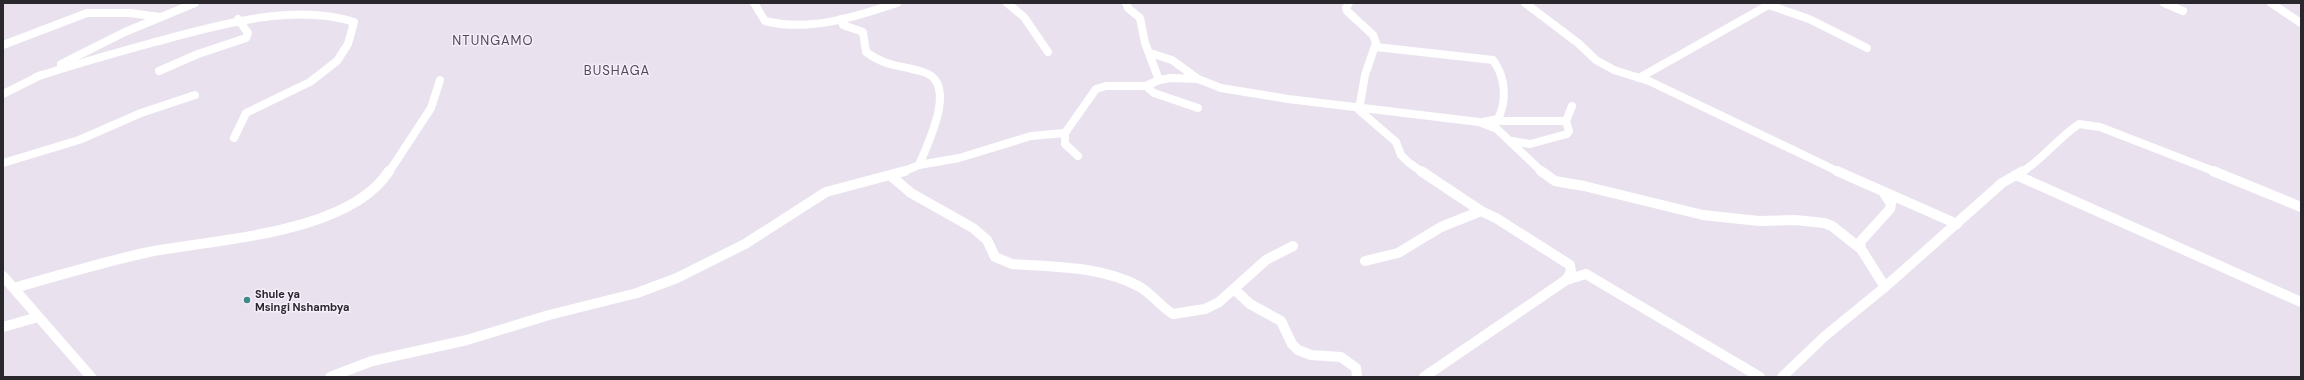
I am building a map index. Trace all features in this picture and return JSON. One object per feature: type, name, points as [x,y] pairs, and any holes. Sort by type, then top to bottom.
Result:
[{"type":"street","points":[[3,94],[160,17],[195,3]]},
{"type":"street","points":[[754,3],[765,21],[785,26],[841,20],[897,3]]},
{"type":"street","points":[[1007,3],[1024,17],[1048,52]]},
{"type":"street","points":[[1126,3],[1128,8],[1140,18],[1145,43],[1159,80]]},
{"type":"street","points":[[1349,3],[1346,8],[1347,11],[1373,35],[1376,47],[1365,75],[1358,107],[1360,112],[1396,142],[1401,154],[1408,162],[1480,211],[1496,218],[1570,265],[1571,272],[1566,280]]},
{"type":"street","points":[[1525,3],[1578,43],[1596,60],[1614,70],[1639,78],[1884,193],[1957,224]]},
{"type":"street","points":[[2164,3],[2183,11]]},
{"type":"street","points":[[2272,3],[2301,23]]},
{"type":"street","points":[[1639,78],[1770,4],[1809,19],[1867,48]]},
{"type":"street","points":[[36,77],[113,53],[238,19],[284,12],[316,11],[335,14],[354,22],[350,38],[337,61],[310,82],[246,113],[234,138]]},
{"type":"street","points":[[3,45],[83,14],[130,13],[160,17]]},
{"type":"street","points":[[159,71],[198,54],[246,38],[248,33],[247,28],[238,19]]},
{"type":"street","points":[[841,20],[843,25],[863,32],[866,52],[873,58],[896,68],[929,74],[938,82],[942,103],[919,165]]},
{"type":"street","points":[[1376,47],[1493,60],[1504,86],[1500,115],[1495,121]]},
{"type":"street","points":[[1150,53],[1172,60],[1198,79],[1221,88],[1288,99],[1479,122],[1566,121]]},
{"type":"street","points":[[1078,156],[1066,144],[1065,133],[1096,89],[1106,86],[1146,86],[1159,80],[1198,79]]},
{"type":"street","points":[[14,288],[129,256],[278,230],[310,222],[341,208],[364,196],[381,182],[395,158],[430,112],[436,101],[440,80]]},
{"type":"street","points":[[1146,86],[1154,93],[1198,108]]},
{"type":"street","points":[[3,163],[79,140],[141,113],[195,95]]},
{"type":"street","points":[[1510,141],[1530,144],[1562,137],[1569,131],[1566,121],[1572,106]]},
{"type":"street","points":[[1479,122],[1497,129],[1540,170],[1555,181],[1584,186],[1703,215],[1758,220],[1824,222],[1832,226],[1861,249],[1885,287]]},
{"type":"street","points":[[1782,377],[1825,336],[1885,287],[2002,183],[2033,165],[2079,124],[2100,127],[2184,158],[2301,207]]},
{"type":"street","points":[[330,377],[372,361],[467,340],[549,315],[637,293],[677,278],[745,244],[817,196],[891,176],[919,165],[959,158],[1031,136],[1065,133]]},
{"type":"street","points":[[2016,175],[2301,302]]},
{"type":"street","points":[[891,176],[911,192],[973,228],[987,240],[995,256],[1012,264],[1085,270],[1128,281],[1142,288],[1166,310],[1179,314],[1212,306],[1234,289],[1266,260],[1293,246]]},
{"type":"street","points":[[1861,249],[1860,242],[1890,209],[1892,204],[1884,193]]},
{"type":"street","points":[[1365,261],[1398,252],[1441,227],[1480,211]]},
{"type":"street","points":[[1424,377],[1566,280],[1580,275],[1590,276],[1760,377]]},
{"type":"street","points":[[3,276],[91,377]]},
{"type":"street","points":[[1234,289],[1242,299],[1258,311],[1281,321],[1289,340],[1299,351],[1306,354],[1329,354],[1347,360],[1356,368],[1357,377]]},
{"type":"street","points":[[3,327],[38,317]]},
{"type":"place","name":"Shule ya Msingi Nshambya","points":[[247,300]]},
{"type":"district","name":"NTUNGAMO","points":[[493,40]]},
{"type":"district","name":"BUSHAGA","points":[[617,70]]}]
